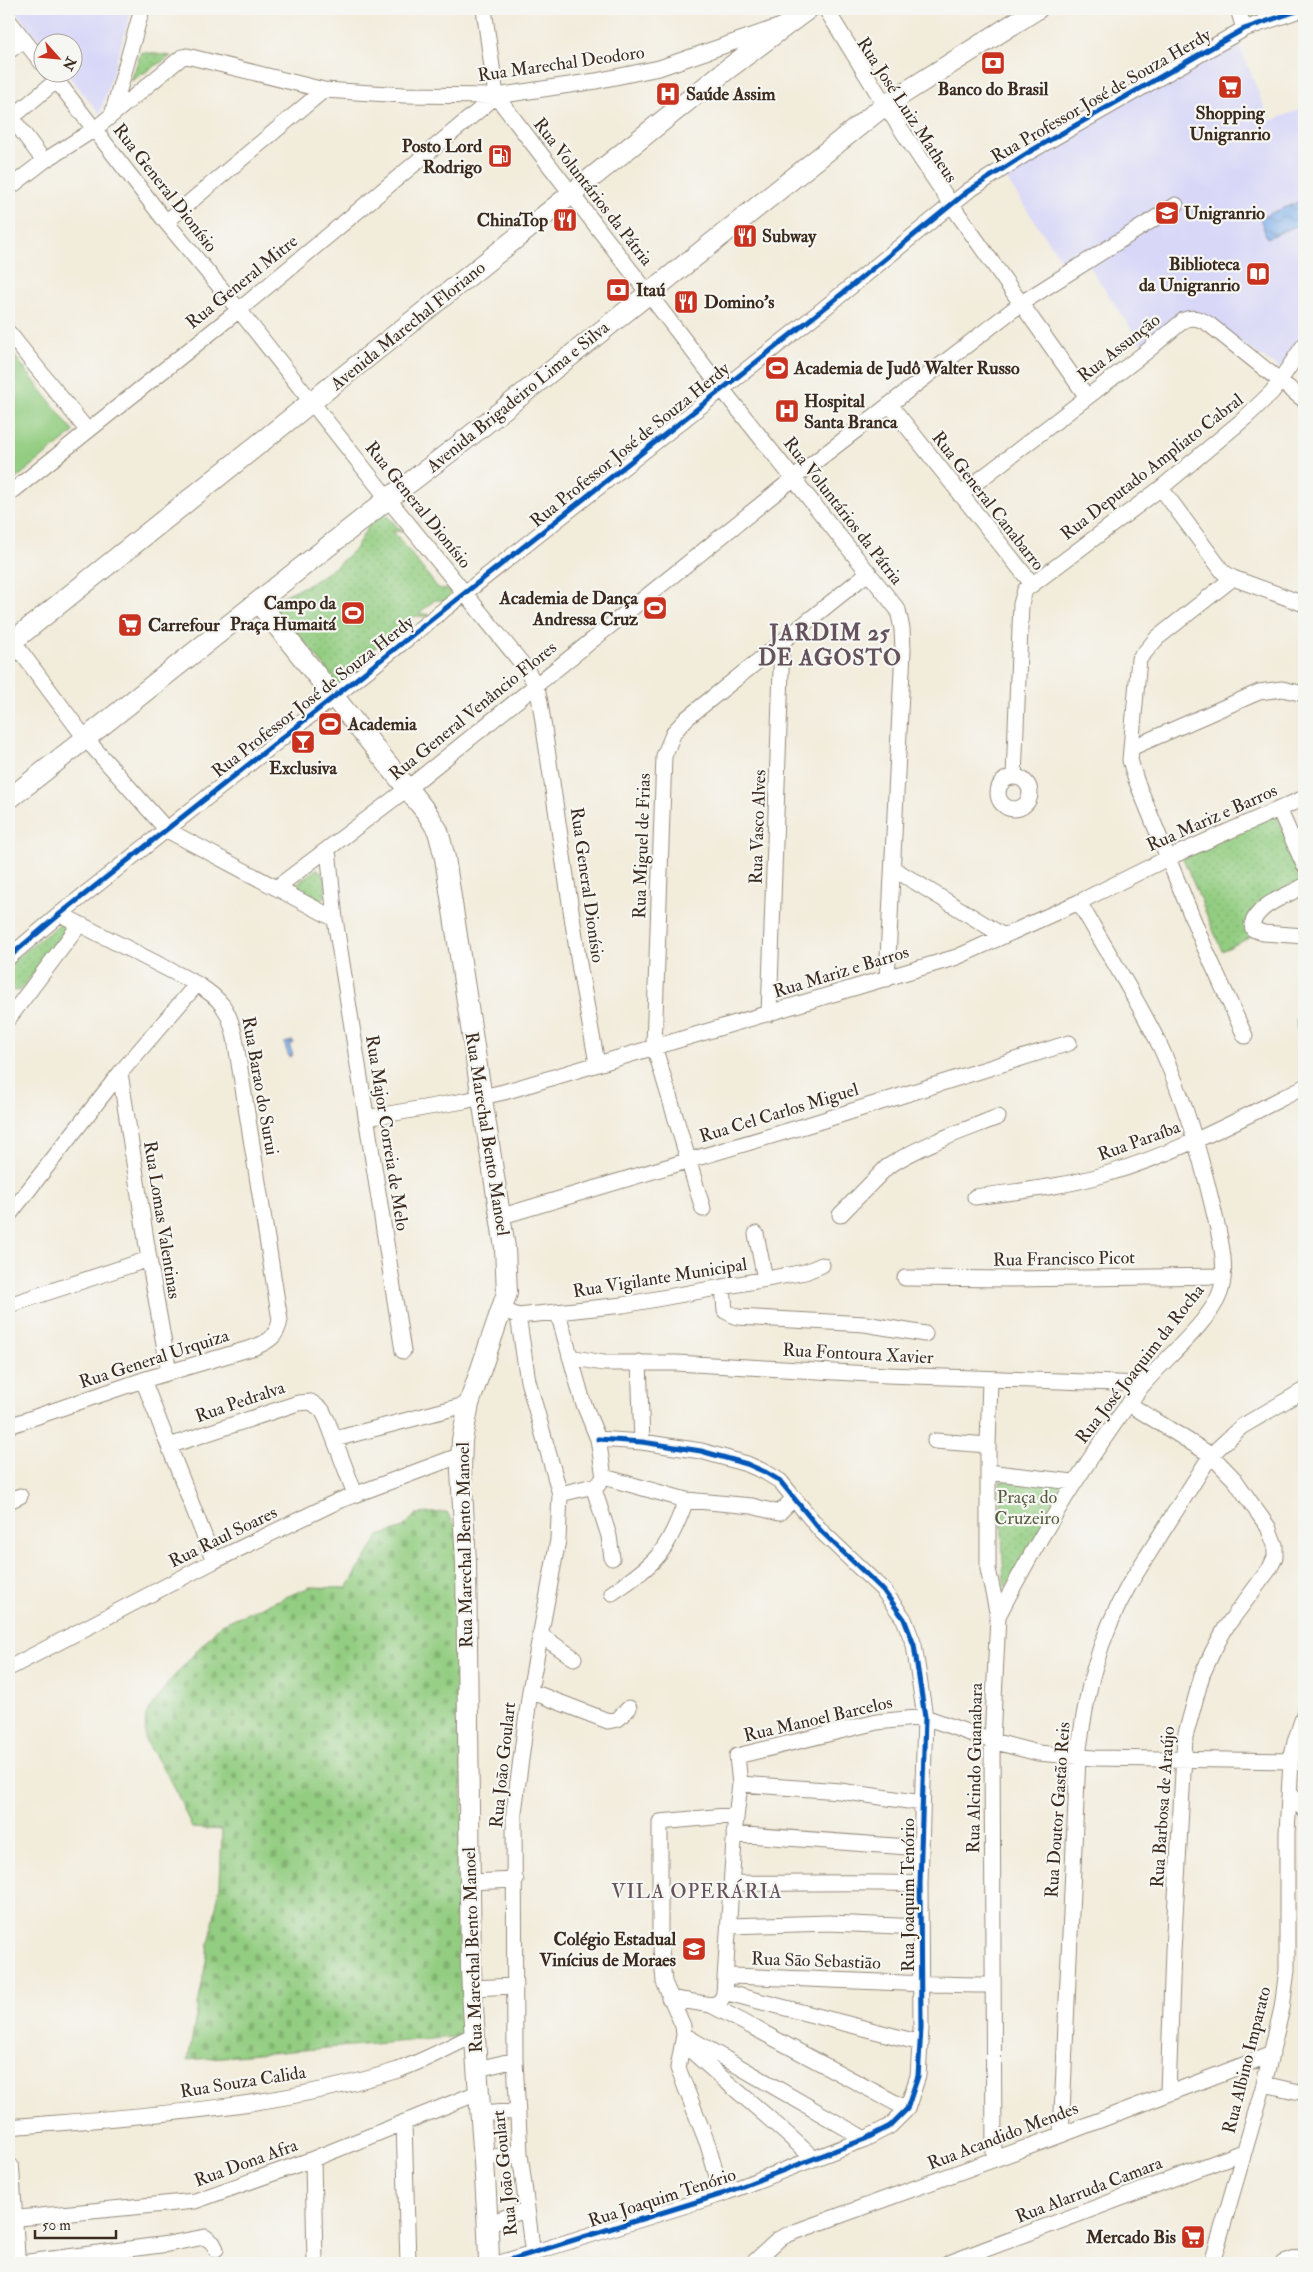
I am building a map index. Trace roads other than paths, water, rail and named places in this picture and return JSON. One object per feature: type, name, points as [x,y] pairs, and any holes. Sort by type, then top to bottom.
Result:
[{"type":"main road","name":"Avenida Marechal Floriano","points":[[10,640],[312,403],[786,24],[808,9]]},
{"type":"main road","name":"Avenida Brigadeiro Lima e Silva","points":[[9,799],[455,448],[885,105],[1037,9]]},
{"type":"main road","name":"Rua Marechal Bento Manoel","points":[[258,602],[408,788],[433,822],[442,843],[499,1217],[510,1313],[470,1404],[463,1430],[461,1455],[466,1563],[472,1988],[474,2035],[482,2114],[489,2263]]},
{"type":"main road","points":[[9,2168],[15,2263]]},
{"type":"street","points":[[9,188],[44,160],[95,129],[112,115],[142,9]]},
{"type":"street","points":[[484,9],[496,96]]},
{"type":"street","name":"Rua José Luiz Matheus","points":[[826,9],[885,105],[951,204],[1022,302],[1087,397]]},
{"type":"street","points":[[1238,9],[1244,28]]},
{"type":"street","name":"Rua Professor José de Souza Herdy","points":[[9,957],[60,914],[465,594],[951,204],[996,171],[1244,28],[1303,9]]},
{"type":"street","points":[[9,21],[32,50]]},
{"type":"street","name":"Rua Marechal Deodoro","points":[[112,115],[178,60],[187,56],[324,90],[404,95],[496,96],[596,81],[659,68],[786,24]]},
{"type":"street","points":[[9,51],[24,40]]},
{"type":"street","points":[[44,160],[10,117],[48,82]]},
{"type":"street","name":"Rua General Dionísio","points":[[57,82],[166,222],[239,310],[388,499],[524,666],[536,685],[545,729],[579,960],[597,1063]]},
{"type":"street","points":[[166,222],[324,90]]},
{"type":"street","name":"Rua Voluntários da Pátria","points":[[496,96],[647,293],[898,610],[902,629],[894,869],[887,979]]},
{"type":"street","name":"Rua General Mitre","points":[[9,494],[239,310],[496,96]]},
{"type":"street","name":"Rua General Venâncio Flores","points":[[276,888],[408,788],[794,478],[1022,302],[1176,206]]},
{"type":"street","name":"Rua Assunção","points":[[960,495],[1184,320],[1190,318],[1199,319],[1210,325],[1304,400]]},
{"type":"street","points":[[9,333],[87,430]]},
{"type":"street","name":"Rua Deputado Ampliato Cabral","points":[[1032,584],[1161,488],[1262,402],[1304,345]]},
{"type":"street","name":"Rua General Canabarro","points":[[890,404],[1032,584],[1023,594],[1021,604],[1014,776]]},
{"type":"street","points":[[1161,488],[1217,566],[1233,578],[1304,604]]},
{"type":"street","name":"Rua Miguel de Frias","points":[[703,1209],[654,1046],[664,756],[668,743],[687,718],[869,572]]},
{"type":"street","points":[[1233,578],[1150,644],[1139,659],[1132,769],[1204,946],[1245,1036]]},
{"type":"street","points":[[10,640],[85,738],[167,830],[335,919]]},
{"type":"street","name":"Rua Vasco Alves","points":[[769,1014],[782,642]]},
{"type":"street","points":[[1132,748],[1260,692],[1282,689],[1304,694]]},
{"type":"street","name":"Rua Mariz e Barros","points":[[366,1118],[481,1098],[957,957],[1078,902],[1168,858],[1304,798]]},
{"type":"street","points":[[1279,808],[1304,864]]},
{"type":"street","name":"Rua Major Correia de Melo","points":[[328,848],[335,919],[403,1352]]},
{"type":"street","points":[[894,869],[1002,935]]},
{"type":"street","points":[[1304,886],[1262,908],[1255,916],[1252,925],[1253,929],[1263,933],[1304,936]]},
{"type":"street","name":"Rua José Joaquim da Rocha","points":[[998,1616],[1020,1573],[1073,1482],[1144,1384],[1211,1309],[1220,1294],[1223,1276],[1220,1240],[1196,1140],[1161,1048],[1078,902]]},
{"type":"street","name":"Rua Barao do Surui","points":[[60,914],[197,984],[213,994],[224,1006],[231,1020],[277,1300]]},
{"type":"street","points":[[11,1009],[80,924]]},
{"type":"street","points":[[9,1215],[120,1073],[197,984]]},
{"type":"street","name":"Rua Cel Carlos Miguel","points":[[499,1217],[1070,1043]]},
{"type":"street","name":"Rua Lomas Valentinas","points":[[120,1073],[169,1372]]},
{"type":"street","name":"Rua Paraíba","points":[[975,1197],[1058,1185],[1104,1175],[1196,1140],[1304,1087]]},
{"type":"street","points":[[840,1215],[887,1167],[916,1150],[998,1117]]},
{"type":"street","points":[[756,1234],[765,1280]]},
{"type":"street","points":[[9,1304],[149,1259]]},
{"type":"street","name":"Rua Vigilante Municipal","points":[[510,1313],[558,1313],[672,1298],[805,1272],[822,1265]]},
{"type":"street","name":"Rua Francisco Picot","points":[[905,1278],[1012,1280],[1223,1276]]},
{"type":"street","points":[[722,1287],[725,1311],[730,1316],[865,1324],[925,1334]]},
{"type":"street","name":"Rua General Urquiza","points":[[9,1426],[143,1380],[255,1347],[271,1340],[276,1334],[280,1320],[277,1300]]},
{"type":"street","name":"Rua Joāo Goulart","points":[[510,1313],[560,1494],[558,1540],[530,1691],[514,1812],[517,2110],[520,2154],[533,2254]]},
{"type":"street","points":[[558,1313],[583,1402],[598,1439],[599,1482],[612,1558]]},
{"type":"street","name":"Rua Fontoura Xavier","points":[[570,1357],[603,1363],[639,1362],[990,1379],[1144,1384]]},
{"type":"street","points":[[639,1362],[642,1442]]},
{"type":"street","name":"Rua Alcindo Guanabara","points":[[990,1379],[988,1569],[998,1616],[992,1741],[994,2159]]},
{"type":"street","points":[[143,1380],[214,1561]]},
{"type":"street","name":"Rua Doutor Gastão Reis","points":[[1061,2135],[1078,1757],[1090,1676],[1109,1625],[1130,1583],[1212,1455],[1241,1427],[1304,1390]]},
{"type":"street","name":"Rua Pedralva","points":[[169,1446],[306,1401],[317,1405],[322,1410],[355,1494]]},
{"type":"street","points":[[335,1440],[470,1404]]},
{"type":"street","name":"Rua Barbosa de Araújo","points":[[1129,1404],[1212,1455],[1235,1480],[1268,1527],[1273,1536],[1275,1556],[1270,1568],[1226,1627],[1213,1650],[1202,1675],[1189,1718],[1182,1759],[1168,2093]]},
{"type":"street","name":"Rua Joaquim Tenório","points":[[500,2263],[722,2194],[865,2139],[890,2126],[907,2109],[918,2076],[921,2043],[920,1884],[925,1717],[914,1645],[904,1619],[883,1590],[821,1531],[780,1481],[747,1464],[701,1451],[642,1442],[598,1439]]},
{"type":"street","points":[[935,1441],[988,1445]]},
{"type":"street","name":"Rua Raul Soares","points":[[9,1668],[214,1561],[355,1494],[461,1455]]},
{"type":"street","points":[[988,1472],[1073,1482]]},
{"type":"street","points":[[560,1494],[599,1482],[686,1500],[752,1506],[779,1513],[794,1498]]},
{"type":"street","points":[[612,1593],[654,1562],[664,1550],[677,1527],[686,1500]]},
{"type":"street","points":[[540,1635],[574,1658]]},
{"type":"street","points":[[530,1691],[608,1721],[623,1716],[629,1708]]},
{"type":"street","name":"Rua Albino Imparato","points":[[1212,2263],[1264,2084],[1282,2008],[1287,1970],[1287,1833],[1291,1761],[1304,1714]]},
{"type":"street","name":"Rua Manoel Barcelos","points":[[740,1784],[737,1756],[876,1722],[925,1717],[992,1741],[1038,1753],[1078,1757],[1291,1761]]},
{"type":"street","points":[[712,2005],[720,2002],[724,1992],[734,1834],[740,1784],[840,1791],[922,1803]]},
{"type":"street","points":[[1290,1792],[1304,1810]]},
{"type":"street","points":[[722,2194],[708,2145],[678,2068],[684,2039],[683,2026],[669,1998],[664,1982],[660,1936],[660,1822],[736,1815]]},
{"type":"street","points":[[734,1834],[921,1848]]},
{"type":"street","points":[[470,1882],[516,1880]]},
{"type":"street","points":[[732,1883],[878,1882],[920,1884]]},
{"type":"street","points":[[728,1926],[829,1923],[920,1926]]},
{"type":"street","name":"Rua Sāo Sebastiāo","points":[[726,1976],[825,1978],[921,1985],[993,1985]]},
{"type":"street","points":[[472,1988],[516,1986]]},
{"type":"street","points":[[724,1992],[740,1998],[921,2043]]},
{"type":"street","points":[[669,1998],[712,2005],[907,2109]]},
{"type":"street","name":"Rua Souza Calida","points":[[9,2127],[170,2113],[300,2093],[398,2070],[474,2035]]},
{"type":"street","points":[[684,2039],[865,2139]]},
{"type":"street","points":[[684,2039],[717,2075],[779,2126],[813,2158]]},
{"type":"street","name":"Rua Acandido Mendes","points":[[753,2263],[779,2239],[789,2234],[1061,2135],[1272,2054]]},
{"type":"street","points":[[478,2068],[515,2060]]},
{"type":"street","points":[[1264,2084],[1304,2093]]},
{"type":"street","name":"Rua Dona Afra","points":[[11,2219],[195,2202],[313,2159],[480,2092]]},
{"type":"street","points":[[482,2114],[517,2110]]},
{"type":"street","points":[[404,2122],[408,2263]]},
{"type":"street","name":"Rua Alarruda Camara","points":[[949,2263],[1243,2152]]},
{"type":"street","points":[[484,2158],[520,2154]]},
{"type":"street","points":[[313,2159],[315,2263]]},
{"type":"street","points":[[488,2224],[527,2209]]},
{"type":"street","points":[[20,2263],[168,2244],[205,2237],[213,2243],[216,2249]]},
{"type":"street","points":[[1284,2263],[1304,2256]]},
{"type":"water","points":[[1298,202],[1304,223],[1267,238],[1260,218]]},
{"type":"water","points":[[1304,1003],[1304,1041],[1298,1032],[1296,1022]]},
{"type":"water","points":[[294,1042],[293,1044],[289,1044],[293,1055],[289,1057],[284,1043]]},
{"type":"place","name":"Banco do Brasil","points":[[993,63]]},
{"type":"place","name":"Shopping Unigranrio","points":[[1230,87]]},
{"type":"place","name":"Saúde Assim","points":[[668,94]]},
{"type":"place","name":"Posto Lord Rodrigo","points":[[500,156]]},
{"type":"place","name":"Unigranrio","points":[[1167,213]]},
{"type":"place","name":"ChinaTop","points":[[565,220]]},
{"type":"place","name":"Subway","points":[[745,236]]},
{"type":"place","name":"Biblioteca da Unigranrio","points":[[1258,274]]},
{"type":"place","name":"Itaú","points":[[618,290]]},
{"type":"place","name":"Domino's","points":[[686,302]]},
{"type":"place","name":"Academia de Judô Walter Russo","points":[[777,368]]},
{"type":"place","name":"Hospital Santa Branca","points":[[787,411]]},
{"type":"place","name":"Academia de Dança Andressa Cruz","points":[[655,608]]},
{"type":"place","name":"Campo da Praça Humaitá","points":[[353,613]]},
{"type":"place","name":"Carrefour","points":[[130,625]]},
{"type":"place","name":"Academia","points":[[330,724]]},
{"type":"place","name":"Exclusiva","points":[[303,742]]},
{"type":"place","name":"Colégio Estadual Vinícius de Moraes","points":[[694,1949]]},
{"type":"place","name":"Mercado Bis","points":[[1193,2237]]},
{"type":"district","name":"JARDIM 25 DE AGOSTO","points":[[830,646]]},
{"type":"district","name":"VILA OPERÁRIA","points":[[697,1891]]},
{"type":"park label","name":"Praça do Cruzeiro","points":[[1027,1507]]}]
